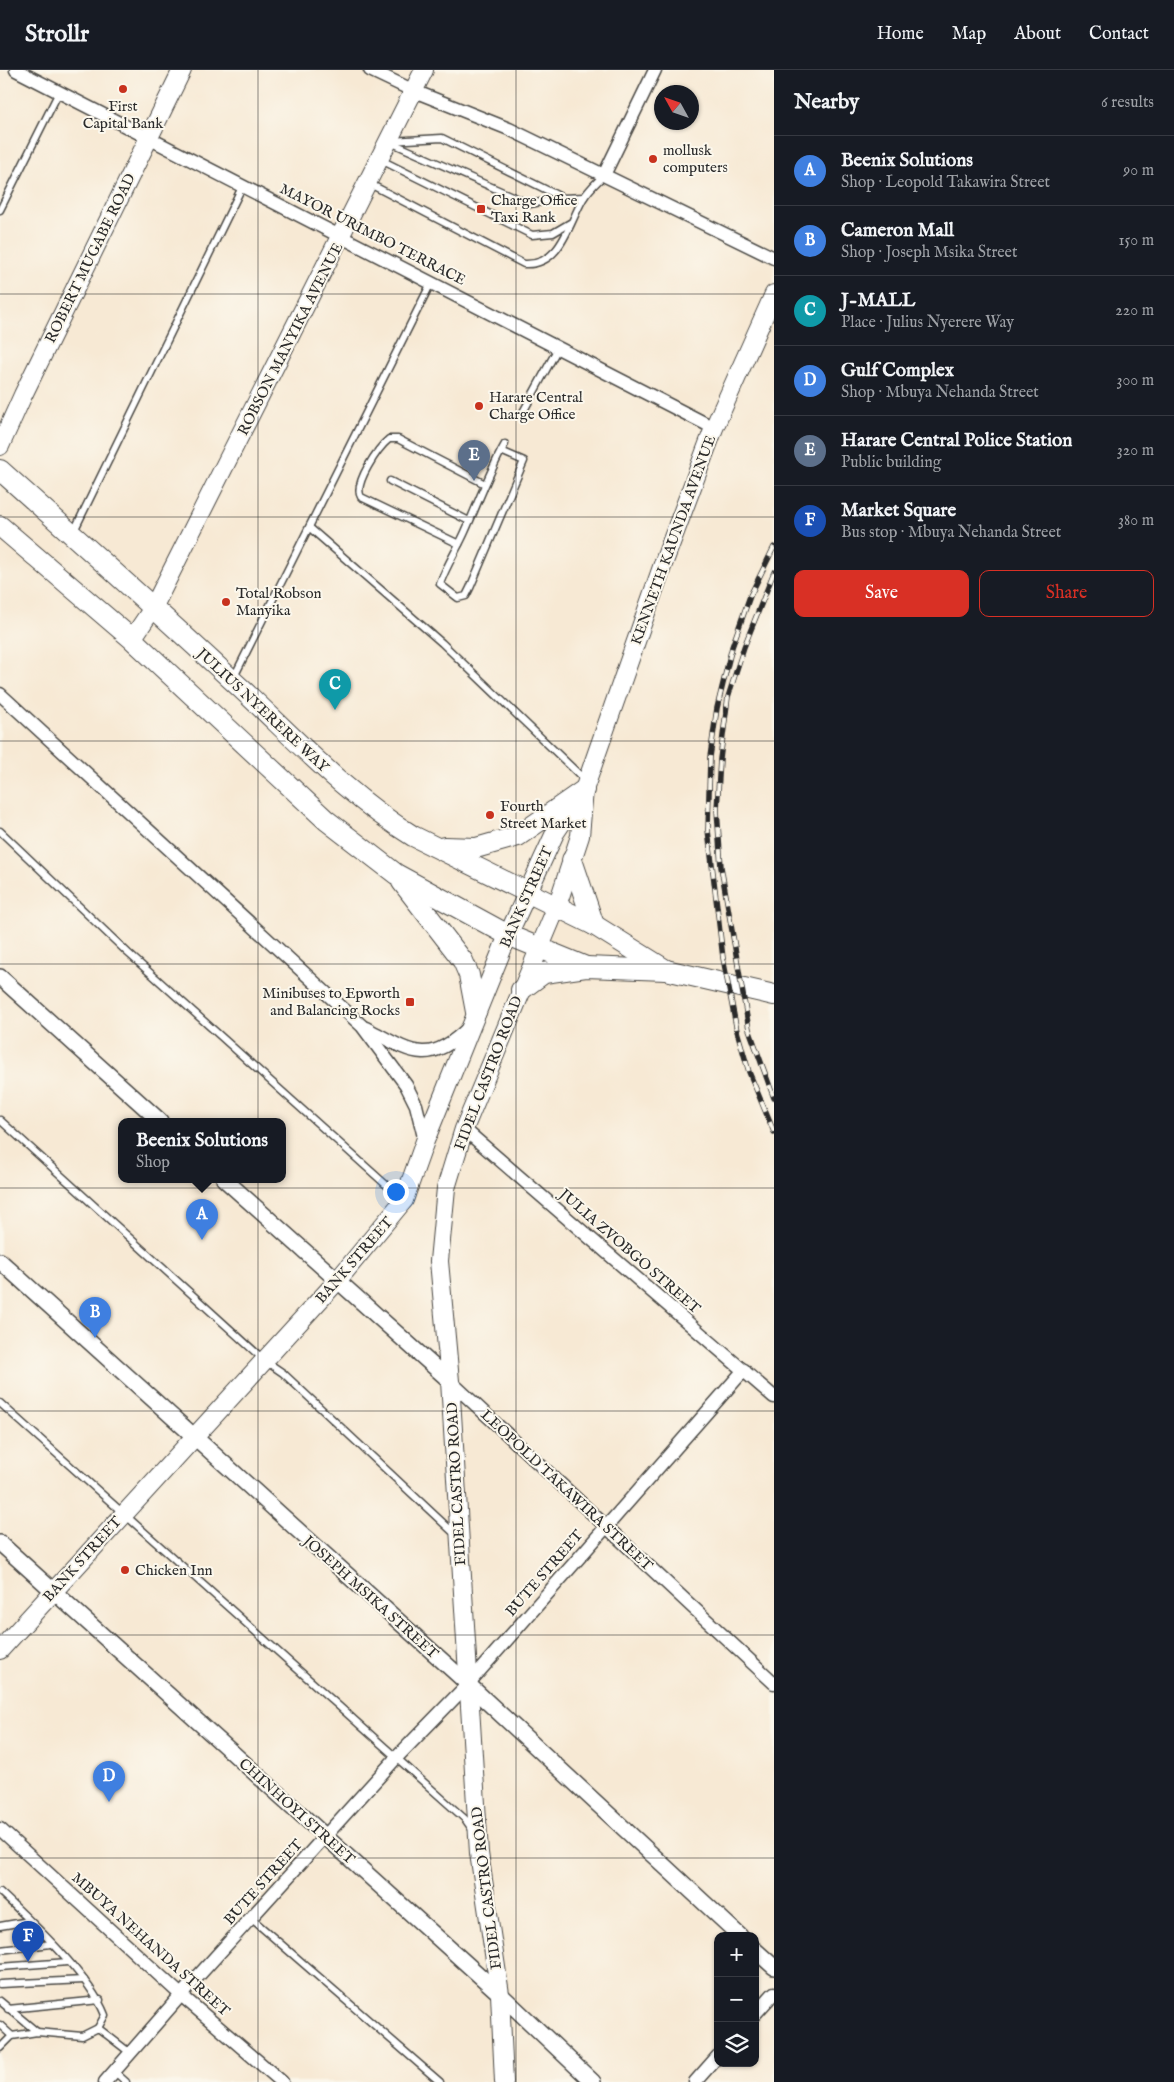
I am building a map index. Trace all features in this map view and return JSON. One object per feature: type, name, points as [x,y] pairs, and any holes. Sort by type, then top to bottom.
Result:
[{"type":"main road","name":"ROBERT MUGABE ROAD","points":[[0,446],[23,395],[182,70]]},
{"type":"main road","name":"ROBSON MANYIKA AVENUE","points":[[132,639],[153,608],[342,237],[424,70]]},
{"type":"main road","name":"KENNETH KAUNDA AVENUE","points":[[585,786],[714,428],[774,294]]},
{"type":"main road","name":"JULIUS NYERERE WAY","points":[[0,470],[232,680],[340,781],[388,820],[413,836],[440,847],[594,925],[666,970]]},
{"type":"main road","points":[[0,526],[132,639],[326,820],[396,874],[508,935],[586,967]]},
{"type":"main road","points":[[440,847],[476,848],[518,836],[585,786]]},
{"type":"main road","name":"FIDEL CASTRO ROAD","points":[[504,2082],[500,1994],[478,1837],[450,1381],[439,1261],[446,1188],[464,1129],[557,906],[582,821],[585,786]]},
{"type":"main road","name":"BANK STREET","points":[[0,1650],[337,1280],[404,1200],[425,1141],[508,935],[555,833],[585,786]]},
{"type":"main road","points":[[572,860],[594,925]]},
{"type":"main road","points":[[396,874],[463,961],[469,975],[473,1019]]},
{"type":"main road","points":[[521,990],[544,973],[586,967],[666,970],[774,995]]},
{"type":"street","name":"MAYOR URIMBO TERRACE","points":[[16,70],[714,428]]},
{"type":"street","points":[[370,70],[414,91],[509,129],[774,258]]},
{"type":"street","points":[[604,174],[655,70]]},
{"type":"street","points":[[0,694],[362,1026],[406,1085],[416,1105],[425,1141]]},
{"type":"street","points":[[0,978],[157,1118]]},
{"type":"street","points":[[362,1026],[404,1048],[420,1052],[439,1051],[455,1041],[473,1019]]},
{"type":"street","name":"JULIA ZVOBGO STREET","points":[[464,1129],[774,1397]]},
{"type":"street","name":"LEOPOLD TAKAWIRA STREET","points":[[228,1183],[450,1381],[774,1683]]},
{"type":"street","name":"JOSEPH MSIKA STREET","points":[[0,1261],[193,1438],[468,1684],[736,1932]]},
{"type":"street","name":"BUTE STREET","points":[[105,2082],[181,1995],[252,1919],[396,1758],[468,1684],[744,1370]]},
{"type":"street","name":"CHINHOYI STREET","points":[[0,1543],[500,1994],[592,2082]]},
{"type":"street","name":"MBUYA NEHANDA STREET","points":[[0,1829],[181,1995],[282,2082]]},
{"type":"street","points":[[759,1954],[774,1967]]},
{"type":"street","points":[[759,2010],[774,1993]]},
{"type":"street","points":[[695,2082],[714,2061]]},
{"type":"lane","points":[[0,210],[59,92]]},
{"type":"lane","points":[[389,142],[442,138],[563,198]]},
{"type":"lane","points":[[389,142],[530,204],[563,198],[584,197]]},
{"type":"lane","points":[[380,160],[532,235],[553,233],[571,223]]},
{"type":"lane","points":[[368,183],[524,264],[534,264],[545,260],[558,250],[584,197],[604,174]]},
{"type":"lane","points":[[72,535],[242,185]]},
{"type":"lane","points":[[232,680],[310,528],[431,283]]},
{"type":"lane","points":[[522,414],[558,348]]},
{"type":"lane","points":[[459,544],[361,497],[358,492],[358,484],[382,444],[389,439],[398,439],[485,484]]},
{"type":"lane","points":[[500,451],[524,461],[470,588],[466,596],[458,598],[440,584],[500,451],[505,444]]},
{"type":"lane","points":[[390,482],[470,521]]},
{"type":"lane","points":[[310,528],[442,643],[585,786]]},
{"type":"lane","points":[[0,831],[142,966],[404,1200]]},
{"type":"lane","points":[[0,1120],[264,1360],[282,1373],[459,1538]]},
{"type":"lane","points":[[0,1403],[122,1515],[205,1585],[465,1819],[478,1837]]},
{"type":"lane","points":[[0,1892],[84,1980],[100,2000],[105,2015],[98,2028],[82,2036],[37,2032],[12,2036],[0,2048]]},
{"type":"lane","points":[[0,1902],[10,1901]]},
{"type":"lane","points":[[252,1919],[440,2082]]},
{"type":"lane","points":[[0,1926],[29,1921]]},
{"type":"lane","points":[[0,1950],[51,1944]]},
{"type":"lane","points":[[0,1968],[68,1962]]},
{"type":"lane","points":[[0,1984],[84,1980]]},
{"type":"lane","points":[[8,2009],[100,2000]]},
{"type":"lane","points":[[0,2001],[37,2032]]},
{"type":"lane","points":[[0,2025],[12,2036]]},
{"type":"lane","points":[[98,2028],[130,2052]]},
{"type":"lane","points":[[115,2072],[126,2082]]},
{"type":"railway","points":[[774,547],[750,596],[732,647],[717,708],[710,757],[708,830],[723,958],[737,1031],[749,1072],[774,1132]]},
{"type":"railway","points":[[774,572],[744,647],[728,697],[720,759],[717,810],[721,867],[749,1029],[774,1098]]},
{"type":"place","name":"First Capital Bank","points":[[123,89]]},
{"type":"place","name":"mollusk computers","points":[[653,159]]},
{"type":"place","name":"Charge Office Taxi Rank","points":[[481,209]]},
{"type":"place","name":"Harare Central Charge Office","points":[[479,406]]},
{"type":"place","name":"Harare Central Police Station","points":[[474,481]]},
{"type":"place","name":"Total Robson Manyika","points":[[226,602]]},
{"type":"place","name":"J-MALL","points":[[335,710]]},
{"type":"place","name":"Fourth Street Market","points":[[490,815]]},
{"type":"place","name":"Minibuses to Epworth and Balancing Rocks","points":[[410,1002]]},
{"type":"place","name":"Beenix Solutions","points":[[202,1240]]},
{"type":"place","name":"Cameron Mall","points":[[95,1338]]},
{"type":"place","name":"Chicken Inn","points":[[125,1570]]},
{"type":"place","name":"Gulf Complex","points":[[109,1802]]},
{"type":"place","name":"Market Square","points":[[28,1962]]}]
